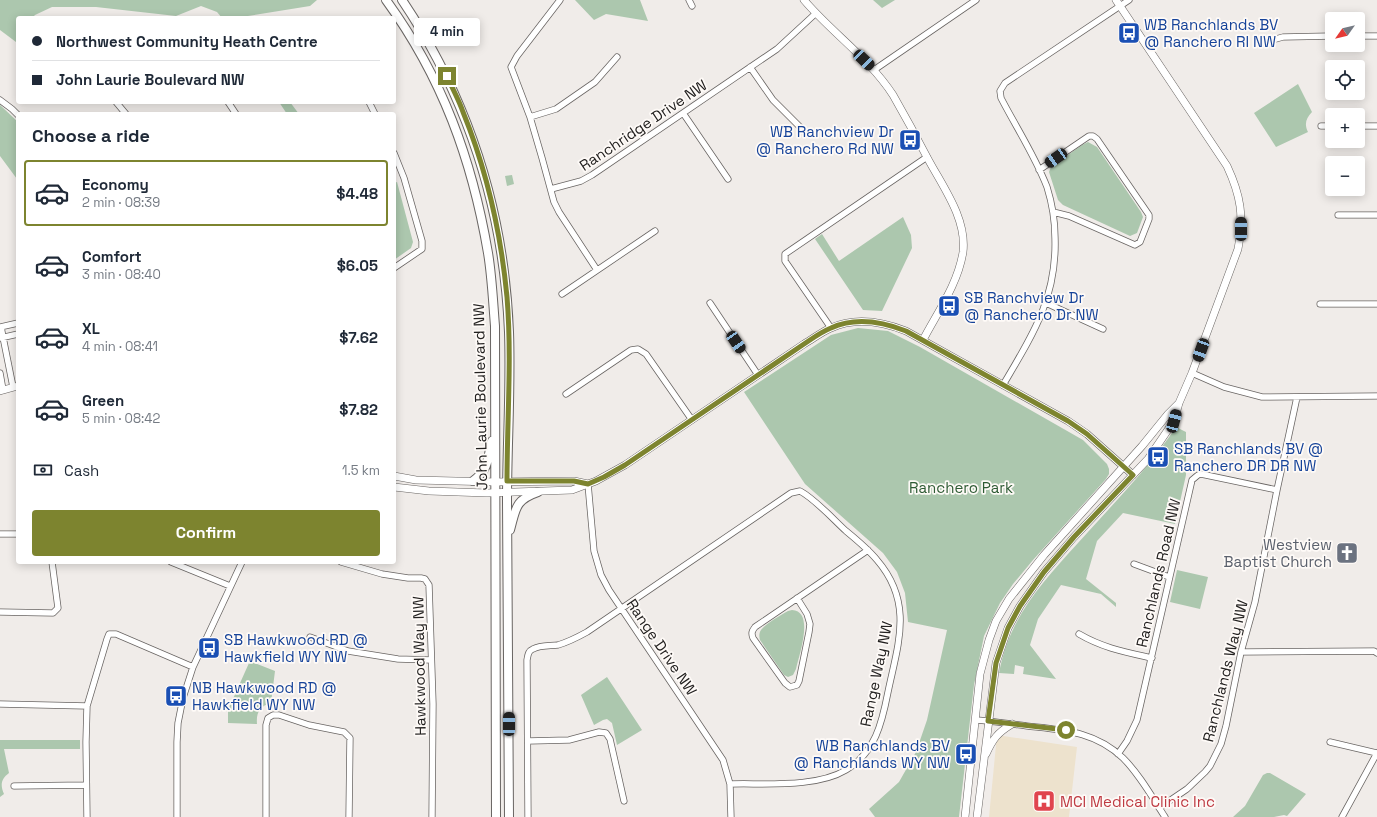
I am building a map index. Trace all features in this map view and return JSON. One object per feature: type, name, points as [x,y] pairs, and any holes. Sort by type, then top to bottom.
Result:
[{"type":"main road","name":"John Laurie Boulevard NW","points":[[386,0],[417,48],[436,82],[452,118],[462,146],[479,210],[488,255],[495,326],[496,817]]},
{"type":"main road","name":"John Laurie Boulevard NW","points":[[402,0],[429,43],[447,76],[463,112],[486,180],[496,220],[506,289],[509,334],[507,481],[509,817]]},
{"type":"main road","points":[[473,481],[483,472],[488,462],[491,443],[495,437]]},
{"type":"main road","points":[[507,538],[518,504],[528,495],[538,492]]},
{"type":"street","points":[[560,0],[517,56],[511,67],[530,117],[554,202],[597,270]]},
{"type":"street","points":[[804,0],[816,14],[885,82],[927,157],[954,208],[959,221],[963,245],[957,275],[950,291],[922,340]]},
{"type":"street","points":[[874,70],[976,0]]},
{"type":"street","points":[[1003,385],[1027,344],[1040,319],[1046,303],[1051,286],[1055,258],[1055,226],[1047,188],[1001,98],[1000,91],[1005,83],[1118,3],[1130,0]]},
{"type":"street","points":[[977,817],[996,663],[1008,628],[1020,606],[1044,572],[1074,537],[1148,459],[1165,436],[1174,421],[1179,403],[1192,373],[1238,249],[1241,229],[1240,204],[1235,183],[1221,156],[1118,3]]},
{"type":"street","name":"Ranchridge Drive NW","points":[[551,189],[580,181],[592,175],[777,49],[816,14]]},
{"type":"street","points":[[1262,43],[1283,37],[1325,36]]},
{"type":"street","points":[[1365,36],[1377,36]]},
{"type":"street","points":[[530,117],[556,109],[595,82],[617,58]]},
{"type":"street","points":[[750,68],[773,100],[804,131]]},
{"type":"street","points":[[0,100],[16,113]]},
{"type":"street","points":[[118,104],[124,112]]},
{"type":"street","points":[[683,113],[728,179]]},
{"type":"street","points":[[1365,126],[1377,126]]},
{"type":"street","points":[[1039,170],[1088,136],[1093,136],[1097,139],[1150,219],[1140,242],[1135,245],[1069,216],[1053,212]]},
{"type":"street","points":[[831,328],[785,261],[785,254],[927,157]]},
{"type":"street","points":[[396,158],[404,178],[422,241],[422,249],[396,267]]},
{"type":"street","points":[[1338,215],[1377,215]]},
{"type":"street","points":[[562,294],[655,231]]},
{"type":"street","points":[[710,303],[758,375]]},
{"type":"street","points":[[1046,303],[1103,330]]},
{"type":"street","points":[[1320,304],[1377,304]]},
{"type":"street","points":[[588,484],[574,481],[434,481],[398,477],[397,488],[437,492],[487,493],[572,490],[588,484],[604,477],[619,469],[758,375],[831,328],[851,323],[866,322],[881,323],[906,331],[1076,426],[1133,475]]},
{"type":"street","points":[[0,373],[2,390],[16,387],[0,327],[16,323]]},
{"type":"street","points":[[2,337],[16,334]]},
{"type":"street","points":[[566,394],[631,350],[638,349],[646,354],[692,420]]},
{"type":"street","points":[[1192,373],[1224,387],[1253,396],[1377,396]]},
{"type":"street","name":"Ranchlands Way NW","points":[[1159,808],[1196,782],[1210,766],[1220,744],[1226,726],[1241,652],[1255,602],[1297,397]]},
{"type":"street","points":[[965,817],[980,674],[989,640],[996,621],[1009,599],[1044,555],[1179,403]]},
{"type":"street","name":"Ranchlands Road NW","points":[[1118,754],[1127,741],[1137,720],[1191,483],[1194,477],[1201,474],[1277,490]]},
{"type":"street","name":"Range Drive NW","points":[[588,484],[594,551],[601,575],[621,608],[723,760],[730,784],[731,817]]},
{"type":"street","name":"Range Way NW","points":[[528,741],[527,660],[530,651],[537,647],[557,645],[576,637],[791,493],[800,491],[868,550],[885,570],[896,592],[901,630],[883,719],[871,746],[864,755],[854,765],[830,777],[806,782],[730,784]]},
{"type":"street","points":[[0,534],[16,534]]},
{"type":"street","points":[[797,598],[809,618],[809,632],[799,681],[795,686],[790,687],[785,684],[751,635],[752,630],[797,598],[868,550]]},
{"type":"street","points":[[0,612],[53,613],[58,608],[52,564]]},
{"type":"street","points":[[176,564],[230,586]]},
{"type":"street","points":[[177,817],[177,742],[178,723],[183,698],[193,667],[241,564]]},
{"type":"street","name":"Hawkwood Way NW","points":[[348,564],[382,574],[425,579],[430,589],[433,704],[432,817]]},
{"type":"street","points":[[1134,564],[1170,577]]},
{"type":"street","points":[[87,817],[86,742],[88,706],[106,639],[109,634],[116,634],[193,667]]},
{"type":"street","points":[[1079,634],[1111,649],[1152,658]]},
{"type":"street","points":[[310,637],[348,651],[398,659],[431,660]]},
{"type":"street","points":[[1241,652],[1374,651],[1377,653]]},
{"type":"street","points":[[0,704],[88,706]]},
{"type":"street","points":[[266,817],[266,725],[268,718],[274,715],[279,715],[309,725],[344,732],[350,738],[349,817]]},
{"type":"street","points":[[976,720],[1066,730],[1083,734],[1098,740],[1118,754],[1137,774],[1165,817]]},
{"type":"street","points":[[984,760],[996,736],[1012,724]]},
{"type":"street","points":[[528,817],[528,741],[568,740],[599,732],[606,733],[610,739],[624,801]]},
{"type":"street","points":[[1330,742],[1377,753],[1342,817]]},
{"type":"street","points":[[14,786],[86,785]]},
{"type":"shaded area","points":[[997,735],[1077,747],[1069,817],[989,817]]},
{"type":"green space","points":[[0,0],[317,0],[310,6],[248,16],[220,16],[217,12],[201,6],[176,16],[96,7],[52,7],[34,16],[16,16],[16,42],[0,30]]},
{"type":"green space","points":[[575,0],[640,0],[648,21],[606,14],[594,20]]},
{"type":"green space","points":[[873,0],[895,0],[882,8]]},
{"type":"green space","points":[[1298,84],[1312,112],[1306,121],[1308,132],[1276,147],[1254,113]]},
{"type":"green space","points":[[280,104],[292,104],[298,112],[286,112]]},
{"type":"green space","points":[[0,105],[16,120],[16,178],[0,156]]},
{"type":"green space","points":[[1088,142],[1097,147],[1141,212],[1143,217],[1137,233],[1130,236],[1063,205],[1058,200],[1049,172],[1051,167]]},
{"type":"green space","points":[[512,175],[514,184],[507,186],[505,176]]},
{"type":"green space","points":[[396,182],[413,242],[411,248],[396,259]]},
{"type":"green space","points":[[903,217],[911,235],[912,248],[882,311],[863,310],[815,239],[822,234],[839,261]]},
{"type":"green space","name":"Ranchero Park","points":[[858,328],[888,331],[920,347],[1083,440],[1107,464],[1109,469],[1109,474],[1106,479],[1013,584],[1000,603],[984,636],[974,685],[959,817],[875,817],[869,809],[899,782],[916,752],[927,720],[947,630],[908,622],[905,593],[897,572],[883,553],[805,484],[744,392],[831,335]]},
{"type":"green space","points":[[1176,427],[1186,432],[1186,475],[1175,524],[1123,513],[1097,541],[1086,579],[1116,603],[1116,607],[1101,594],[1061,585],[1038,619],[1030,645],[1056,679],[1023,674],[1024,667],[1015,665],[1014,674],[999,673],[1011,634],[1029,602],[1052,573],[1154,458]]},
{"type":"green space","points":[[1177,570],[1208,577],[1200,609],[1170,602]]},
{"type":"green space","points":[[792,610],[799,612],[803,618],[804,635],[796,669],[793,675],[788,677],[784,675],[760,640],[759,635],[761,630],[766,625]]},
{"type":"green space","points":[[252,662],[275,671],[271,703],[261,708],[257,716],[257,724],[228,723],[228,710],[249,663]]},
{"type":"green space","points":[[607,677],[642,730],[617,745],[612,723],[607,719],[594,725],[581,695]]},
{"type":"green space","points":[[0,740],[80,740],[80,749],[4,749],[9,773],[3,780],[2,788],[4,794],[0,797]]},
{"type":"green space","points":[[1270,773],[1306,794],[1287,816],[1233,817],[1245,806],[1263,775]]},
{"type":"place","name":"WB Ranchlands BV @ Ranchero RI NW","points":[[1129,33]]},
{"type":"place","name":"WB Ranchview Dr @ Ranchero Rd NW","points":[[910,140]]},
{"type":"place","name":"SB Ranchview Dr @ Ranchero Dr NW","points":[[949,306]]},
{"type":"place","name":"SB Ranchlands BV @ Ranchero DR DR NW","points":[[1158,457]]},
{"type":"place","name":"Westview Baptist Church","points":[[1347,553]]},
{"type":"place","name":"SB Hawkwood RD @ Hawkfield WY NW","points":[[209,648]]},
{"type":"place","name":"NB Hawkwood RD @ Hawkfield WY NW","points":[[176,696]]},
{"type":"place","name":"WB Ranchlands BV @ Ranchlands WY NW","points":[[966,754]]},
{"type":"place","name":"MCI Medical Clinic Inc","points":[[1044,801]]},
{"type":"route","points":[[447,76],[463,112],[478,153],[488,187],[502,258],[507,297],[509,334],[507,481],[574,481],[588,484],[596,481],[625,465],[816,336],[831,328],[838,325],[866,322],[890,325],[906,331],[1076,426],[1133,475],[1074,537],[1044,572],[1020,606],[1008,628],[996,663],[988,721],[1066,730]]}]
